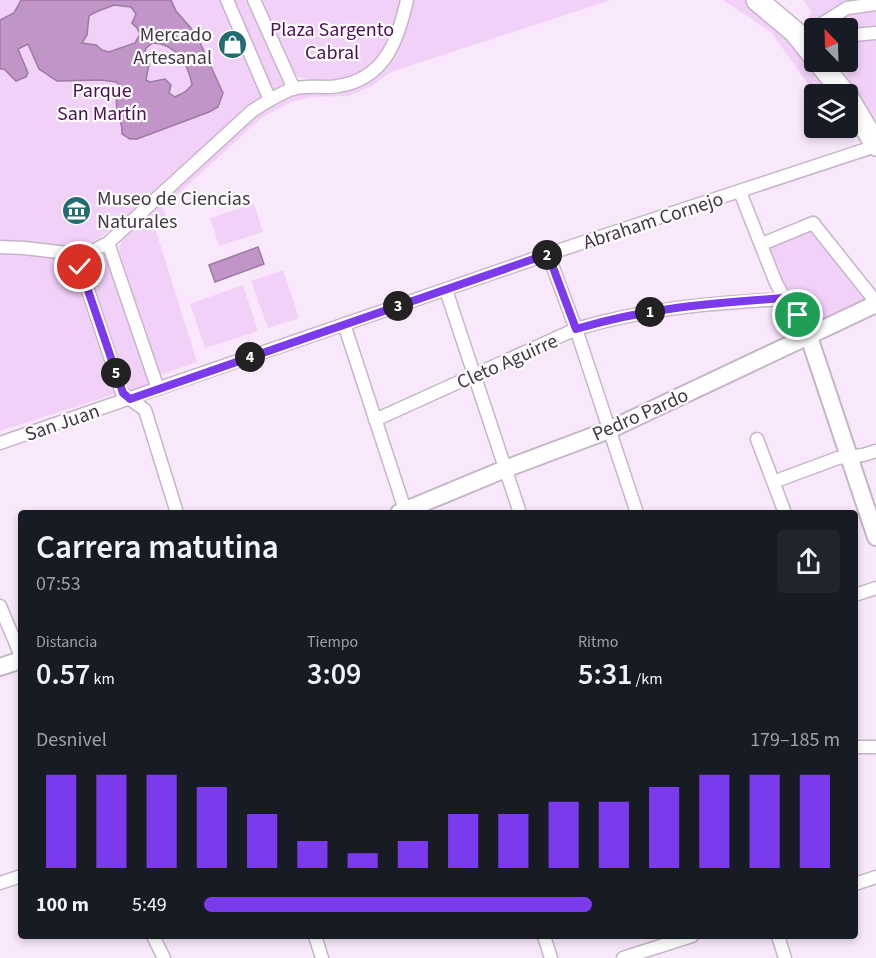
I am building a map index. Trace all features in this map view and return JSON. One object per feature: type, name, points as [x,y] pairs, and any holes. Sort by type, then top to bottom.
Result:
[{"type":"highway","points":[[757,0],[795,32],[804,43]]},
{"type":"highway","points":[[827,72],[836,84]]},
{"type":"highway","points":[[858,116],[876,146]]},
{"type":"street","points":[[227,0],[270,100]]},
{"type":"street","points":[[254,0],[294,88]]},
{"type":"street","points":[[0,247],[76,254],[92,251],[108,243],[252,111],[294,88],[337,87],[366,77],[379,67],[401,26],[407,0]]},
{"type":"street","points":[[831,18],[847,8],[876,4]]},
{"type":"street","points":[[858,35],[876,33]]},
{"type":"street","name":"Abraham Cornejo","points":[[158,389],[548,254],[876,146]]},
{"type":"street","points":[[740,192],[776,283],[798,315],[809,337],[876,537]]},
{"type":"street","points":[[762,244],[813,223],[876,303]]},
{"type":"street","points":[[108,243],[158,389]]},
{"type":"street","points":[[76,254],[123,393],[145,411],[176,510]]},
{"type":"street","points":[[548,254],[576,329],[636,510]]},
{"type":"street","points":[[446,290],[519,510]]},
{"type":"street","name":"Cleto Aguirre","points":[[375,420],[576,329],[669,308],[704,303],[785,298]]},
{"type":"street","name":"Pedro Pardo","points":[[408,510],[505,469],[609,430],[809,337],[876,303]]},
{"type":"street","points":[[344,324],[402,510]]},
{"type":"street","name":"San Juan","points":[[0,443],[158,389]]},
{"type":"street","points":[[757,439],[783,510]]},
{"type":"street","points":[[773,482],[838,458],[876,451]]},
{"type":"street","points":[[858,594],[876,588]]},
{"type":"street","points":[[0,606],[18,651]]},
{"type":"street","points":[[0,667],[18,659]]},
{"type":"street","points":[[858,747],[876,747]]},
{"type":"street","points":[[0,883],[18,877]]},
{"type":"street","points":[[858,883],[876,877]]},
{"type":"street","points":[[154,939],[164,958]]},
{"type":"street","points":[[316,939],[322,958]]},
{"type":"street","points":[[545,939],[551,958]]},
{"type":"street","points":[[779,939],[785,958]]},
{"type":"street","points":[[623,958],[662,941]]},
{"type":"green space","name":"Parque San Martín","points":[[0,0],[246,0],[283,82],[283,87],[247,111],[129,216],[98,239],[77,248],[0,242]]},
{"type":"green space","name":"Plaza Sargento Cabral","points":[[261,0],[402,0],[389,39],[382,54],[370,69],[350,79],[327,81],[294,75]]},
{"type":"green space","points":[[413,0],[611,0],[391,72],[372,86],[348,96],[309,97],[289,103],[261,118],[163,208],[166,215],[155,228],[197,362],[163,374],[159,372],[120,255],[119,247],[122,241],[156,206],[269,104],[288,96],[355,87],[370,81],[382,72],[399,47]]},
{"type":"green space","points":[[723,0],[747,0],[755,5],[804,58],[804,72],[815,72],[824,84],[808,84],[771,32]]},
{"type":"green space","points":[[803,0],[876,0],[876,120],[858,95],[858,84],[852,84],[845,72],[858,72],[858,18],[811,18],[811,11]]},
{"type":"green space","points":[[254,204],[263,232],[219,246],[210,218]]},
{"type":"green space","points":[[812,227],[868,299],[812,325],[780,281],[768,245]]},
{"type":"green space","points":[[0,251],[51,257],[69,267],[76,274],[115,394],[0,431]]},
{"type":"green space","points":[[106,254],[149,384],[128,391],[84,261]]},
{"type":"green space","points":[[283,270],[299,318],[268,328],[251,281]]},
{"type":"green space","points":[[243,285],[258,331],[205,348],[190,304]]},
{"type":"shaded area","points":[[21,0],[171,0],[176,11],[196,34],[223,93],[218,107],[137,139],[130,139],[122,134],[116,101],[117,94],[124,94],[124,89],[116,82],[57,81],[39,69],[28,44],[18,49],[28,73],[26,77],[16,81],[4,69],[0,69],[0,20],[14,13]],"holes":[[[114,5],[131,7],[136,14],[132,23],[140,34],[135,43],[109,52],[96,45],[82,43],[87,35],[89,16]],[[153,43],[168,47],[184,62],[192,85],[185,92],[175,97],[169,93],[171,85],[165,79],[150,82],[146,80],[149,64],[144,56],[146,48]]]},
{"type":"shaded area","points":[[258,247],[264,264],[215,282],[209,265]]},
{"type":"place","name":"Mercado Artesanal","points":[[233,45]]},
{"type":"place","name":"Museo de Ciencias Naturales","points":[[76,210]]},
{"type":"route","points":[[80,267],[123,393],[130,399],[548,254],[576,329],[604,321],[704,303],[785,298],[798,315]]}]
